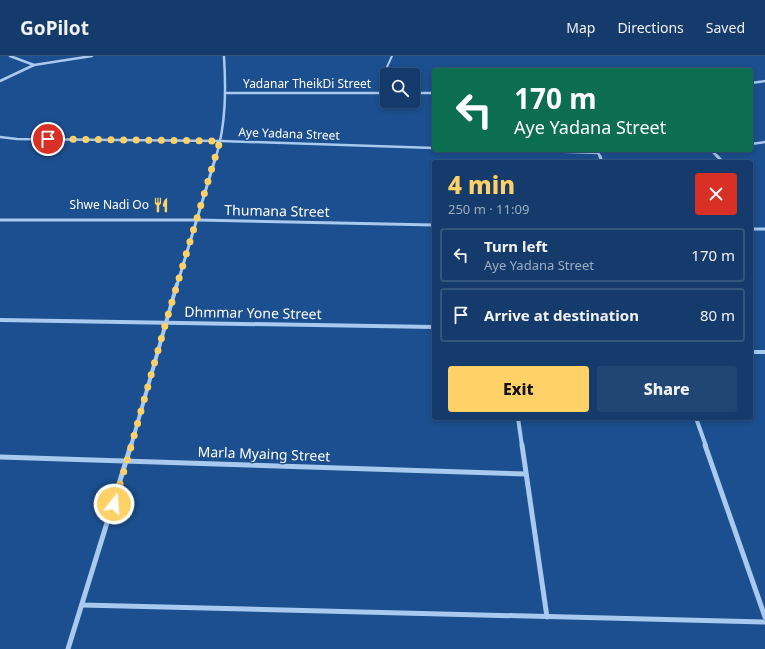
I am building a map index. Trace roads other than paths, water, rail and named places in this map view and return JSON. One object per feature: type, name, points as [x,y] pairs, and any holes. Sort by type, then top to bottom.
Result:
[{"type":"street","points":[[10,56],[34,64]]},
{"type":"street","points":[[0,81],[34,64],[92,56]]},
{"type":"street","points":[[68,649],[127,461],[166,322],[198,220],[220,141],[226,93],[224,56]]},
{"type":"street","points":[[753,83],[765,81]]},
{"type":"street","name":"Yadanar TheikDi Street","points":[[226,93],[380,93]]},
{"type":"street","points":[[420,93],[432,93]]},
{"type":"street","name":"Aye Yadana Street","points":[[0,137],[17,139],[220,141],[432,148]]},
{"type":"street","points":[[753,144],[765,142]]},
{"type":"street","points":[[713,152],[721,160]]},
{"type":"street","name":"Thumana Street","points":[[0,220],[198,220],[432,225]]},
{"type":"street","points":[[753,229],[765,229]]},
{"type":"street","name":"Dhmmar Yone Street","points":[[0,320],[432,327]]},
{"type":"street","points":[[753,352],[765,352]]},
{"type":"street","points":[[518,420],[547,617]]},
{"type":"street","points":[[697,420],[765,617]]},
{"type":"street","name":"Marla Myaing Street","points":[[0,457],[526,474]]},
{"type":"street","points":[[82,605],[765,622]]},
{"type":"lane","points":[[387,67],[392,56]]},
{"type":"place","name":"Shwe Nadi Oo","points":[[161,205]]}]
